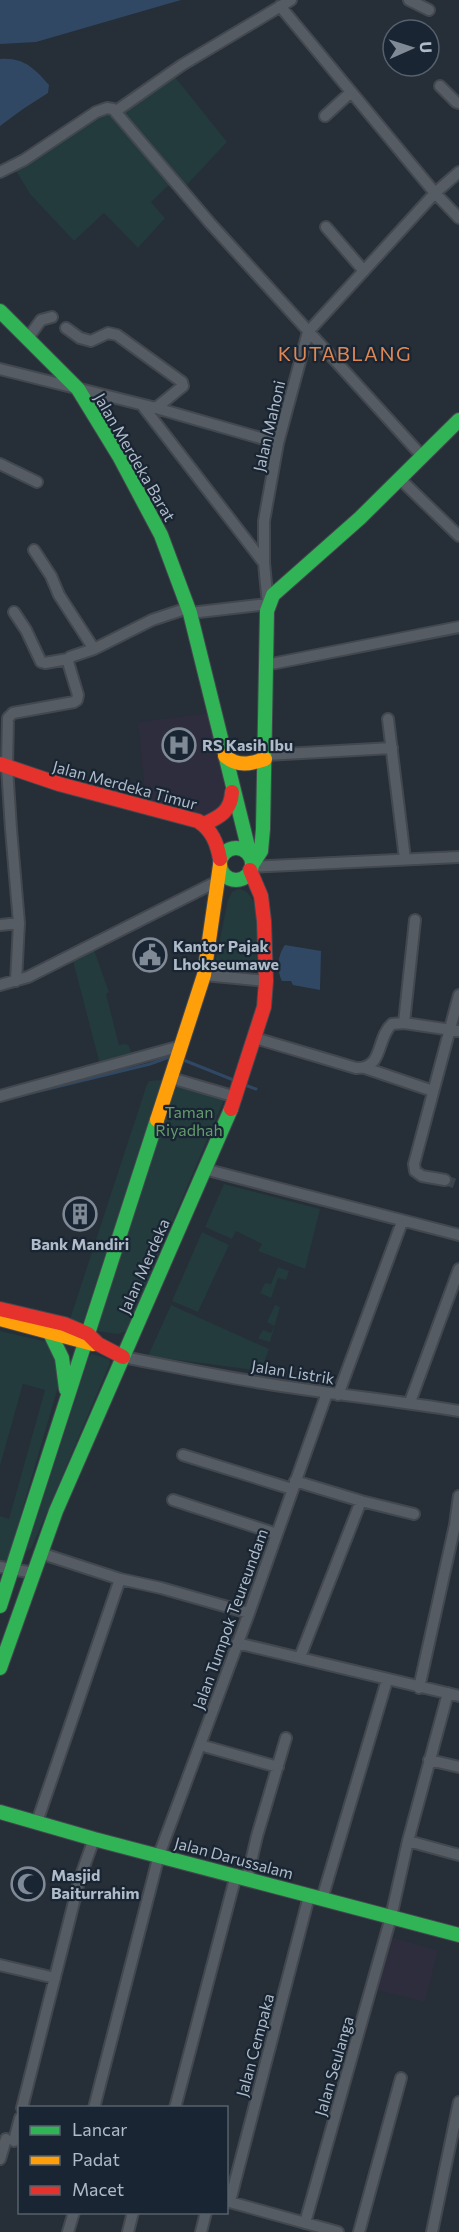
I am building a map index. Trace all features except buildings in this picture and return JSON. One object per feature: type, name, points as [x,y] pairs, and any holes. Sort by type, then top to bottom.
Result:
[{"type":"main road","name":"Jalan Merdeka Barat","points":[[0,310],[78,389],[140,492],[162,536],[189,610],[251,864]]},
{"type":"main road","points":[[219,856],[223,873],[235,880],[244,877],[261,851],[268,604],[273,595],[288,580],[360,518],[421,455],[459,420]]},
{"type":"main road","points":[[225,756],[233,763],[243,765],[265,757]]},
{"type":"main road","name":"Jalan Merdeka Timur","points":[[4,765],[59,784],[190,818],[204,824],[219,856]]},
{"type":"main road","points":[[204,824],[226,814],[233,800],[232,784]]},
{"type":"main road","points":[[219,856],[259,813],[264,804]]},
{"type":"main road","points":[[219,856],[231,848],[242,849],[251,864]]},
{"type":"main road","name":"Jalan Merdeka","points":[[0,1606],[6,1568],[66,1400],[91,1340],[204,975],[213,925],[219,856]]},
{"type":"main road","name":"Jalan Merdeka","points":[[0,1668],[56,1511],[204,1169],[222,1133],[244,1074],[264,1007],[266,981],[261,896],[251,864]]},
{"type":"main road","points":[[0,1309],[64,1324],[123,1357]]},
{"type":"main road","points":[[0,1319],[91,1340]]},
{"type":"main road","points":[[49,1331],[63,1357],[66,1400]]},
{"type":"main road","name":"Jalan Darussalam","points":[[0,1812],[459,1935]]},
{"type":"main road","points":[[0,1822],[21,1818]]},
{"type":"street","points":[[116,111],[190,59],[291,0]]},
{"type":"street","points":[[409,0],[429,10]]},
{"type":"street","points":[[280,6],[350,93],[459,218]]},
{"type":"street","points":[[440,86],[459,103]]},
{"type":"street","points":[[325,116],[350,93]]},
{"type":"street","points":[[0,172],[24,160],[96,112],[107,108],[116,111],[210,223],[421,455]]},
{"type":"street","name":"Jalan Mahoni","points":[[268,604],[264,563],[264,521],[278,443],[308,332],[435,193],[459,172]]},
{"type":"street","points":[[326,227],[364,270]]},
{"type":"street","points":[[28,338],[41,320],[52,317]]},
{"type":"street","points":[[66,328],[80,338],[90,341],[108,333],[117,336],[182,382],[183,386],[156,408]]},
{"type":"street","points":[[0,369],[156,408],[278,443]]},
{"type":"street","points":[[142,405],[264,563]]},
{"type":"street","points":[[0,464],[37,482]]},
{"type":"street","points":[[399,479],[459,536]]},
{"type":"street","points":[[34,550],[51,576],[59,595],[94,649]]},
{"type":"street","points":[[14,612],[43,663],[68,659],[94,649],[152,620],[189,610],[268,604]]},
{"type":"street","points":[[266,665],[459,627]]},
{"type":"street","points":[[16,981],[19,923],[5,830],[4,765],[7,721],[10,715],[77,700],[78,695],[68,659]]},
{"type":"street","points":[[388,718],[405,859]]},
{"type":"street","points":[[265,757],[392,748]]},
{"type":"street","points":[[251,864],[459,857]]},
{"type":"street","points":[[0,985],[28,977],[216,882]]},
{"type":"street","points":[[404,1023],[415,920]]},
{"type":"street","points":[[0,926],[19,923]]},
{"type":"street","points":[[204,975],[266,981]]},
{"type":"street","points":[[445,1180],[422,1176],[415,1172],[414,1164],[433,1091],[454,1030],[459,995]]},
{"type":"street","points":[[365,1068],[374,1062],[389,1026],[392,1024],[404,1023],[454,1030]]},
{"type":"street","points":[[255,1038],[356,1068],[365,1068],[433,1091]]},
{"type":"street","points":[[0,1096],[181,1046]]},
{"type":"street","points":[[172,1074],[237,1095]]},
{"type":"street","points":[[204,1169],[459,1235]]},
{"type":"street","name":"Jalan Tumpok Teureundam","points":[[95,2106],[159,1855],[294,1485],[402,1222]]},
{"type":"street","points":[[410,1402],[459,1269]]},
{"type":"street","name":"Jalan Listrik","points":[[123,1357],[261,1383],[332,1394],[410,1402],[459,1411]]},
{"type":"street","points":[[183,1455],[414,1514]]},
{"type":"street","points":[[419,1688],[455,1525],[459,1496]]},
{"type":"street","points":[[173,1500],[277,1534]]},
{"type":"street","points":[[300,1657],[361,1501]]},
{"type":"street","points":[[40,1553],[120,1579],[249,1613]]},
{"type":"street","points":[[6,1568],[34,1573]]},
{"type":"street","points":[[37,1822],[120,1579]]},
{"type":"street","points":[[237,1643],[454,1695]]},
{"type":"street","name":"Jalan Cempaka","points":[[228,2201],[315,1897],[387,1680]]},
{"type":"street","name":"Jalan Seulanga","points":[[305,2223],[391,1917],[429,1760],[454,1695]]},
{"type":"street","points":[[176,2106],[241,1877],[286,1738]]},
{"type":"street","points":[[200,1745],[278,1767]]},
{"type":"street","points":[[429,1760],[459,1767]]},
{"type":"street","points":[[23,2106],[80,1878],[94,1839]]},
{"type":"street","points":[[408,1841],[459,1855]]},
{"type":"street","points":[[0,1965],[55,1978]]},
{"type":"street","points":[[359,2232],[401,2078]]},
{"type":"street","points":[[432,2232],[459,2102]]},
{"type":"street","points":[[0,2158],[18,2122]]},
{"type":"street","points":[[228,2201],[338,2232]]},
{"type":"street","points":[[68,2232],[73,2214]]},
{"type":"street","points":[[128,2232],[132,2214]]},
{"type":"street","points":[[201,2232],[206,2214]]},
{"type":"shaded area","name":"RS Kasih Ibu","points":[[210,713],[226,785],[221,810],[211,819],[146,802],[138,722]]},
{"type":"shaded area","points":[[390,1937],[438,1950],[425,2002],[377,1990]]},
{"type":"green space","points":[[171,72],[227,142],[182,190],[174,180],[151,202],[165,218],[138,248],[104,213],[74,241],[30,194],[13,166],[97,113],[116,112]]},
{"type":"green space","points":[[238,889],[246,892],[252,898],[258,920],[259,965],[257,971],[214,968],[228,900],[232,892]]},
{"type":"green space","points":[[94,950],[109,992],[106,994],[119,1045],[129,1046],[132,1056],[100,1065],[73,961]]},
{"type":"green space","points":[[162,1080],[83,1322],[70,1319],[147,1084],[149,1081]]},
{"type":"green space","name":"Taman Riyadhah","points":[[175,1085],[224,1100],[126,1331],[118,1334],[89,1330]]},
{"type":"green space","points":[[224,1184],[320,1209],[305,1269],[258,1251],[262,1244],[236,1231],[232,1239],[205,1227]]},
{"type":"green space","points":[[202,1232],[229,1245],[198,1312],[172,1301]]},
{"type":"green space","points":[[278,1267],[289,1271],[286,1280],[278,1278],[271,1298],[260,1293],[265,1283],[271,1284]]},
{"type":"green space","points":[[171,1305],[269,1349],[261,1371],[148,1356]]},
{"type":"green space","points":[[275,1305],[280,1307],[270,1342],[259,1339],[263,1330],[271,1333],[274,1326],[267,1322]]},
{"type":"green space","points":[[0,1331],[48,1342],[55,1352],[61,1377],[7,1562],[0,1560],[0,1516],[9,1519],[45,1390],[23,1384],[0,1466]]},
{"type":"green space","points":[[92,1354],[109,1359],[110,1363],[32,1547],[26,1552],[89,1357]]},
{"type":"water","points":[[0,0],[181,0],[36,42],[0,44]]},
{"type":"water","points":[[0,59],[16,60],[28,65],[49,85],[48,93],[0,126]]},
{"type":"water","points":[[285,945],[321,951],[320,990],[293,985],[291,981],[282,981],[279,962]]},
{"type":"waterway","points":[[19,1096],[150,1064],[172,1056]]},
{"type":"waterway","points":[[181,1059],[236,1081]]},
{"type":"waterway","points":[[245,1085],[256,1089]]},
{"type":"tunnel","points":[[445,1180],[459,1185]]},
{"type":"traffic: fast","points":[[0,311],[78,389],[119,456],[161,535],[190,613],[250,855]]},
{"type":"traffic: fast","points":[[252,865],[261,851],[263,829],[267,611],[273,595],[360,518],[459,420]]},
{"type":"traffic: fast","points":[[236,848],[247,853],[252,864],[247,875],[236,880],[225,875],[220,864],[225,853],[236,848]]},
{"type":"traffic: fast","points":[[0,1668],[56,1511],[231,1109]]},
{"type":"traffic: fast","points":[[0,1606],[157,1120]]},
{"type":"traffic: fast","points":[[49,1331],[62,1358],[66,1389]]},
{"type":"traffic: fast","points":[[0,1812],[459,1935]]},
{"type":"traffic: slow","points":[[225,756],[244,764],[265,759]]},
{"type":"traffic: slow","points":[[157,1120],[204,975],[220,865]]},
{"type":"traffic: slow","points":[[0,1319],[93,1344]]},
{"type":"traffic: jam","points":[[0,764],[59,784],[198,821],[213,837],[220,859]]},
{"type":"traffic: jam","points":[[204,824],[224,813],[232,792]]},
{"type":"traffic: jam","points":[[231,1109],[264,1007],[266,981],[264,921],[261,896],[250,870]]},
{"type":"traffic: jam","points":[[0,1309],[64,1324],[88,1334],[98,1344],[123,1357]]},
{"type":"place","name":"RS Kasih Ibu","points":[[179,745]]},
{"type":"place","name":"Kantor Pajak Lhokseumawe","points":[[150,955]]},
{"type":"place","name":"Bank Mandiri","points":[[80,1214]]},
{"type":"place","name":"Masjid Baiturrahim","points":[[28,1884]]},
{"type":"district","name":"KUTABLANG","points":[[345,354]]}]
